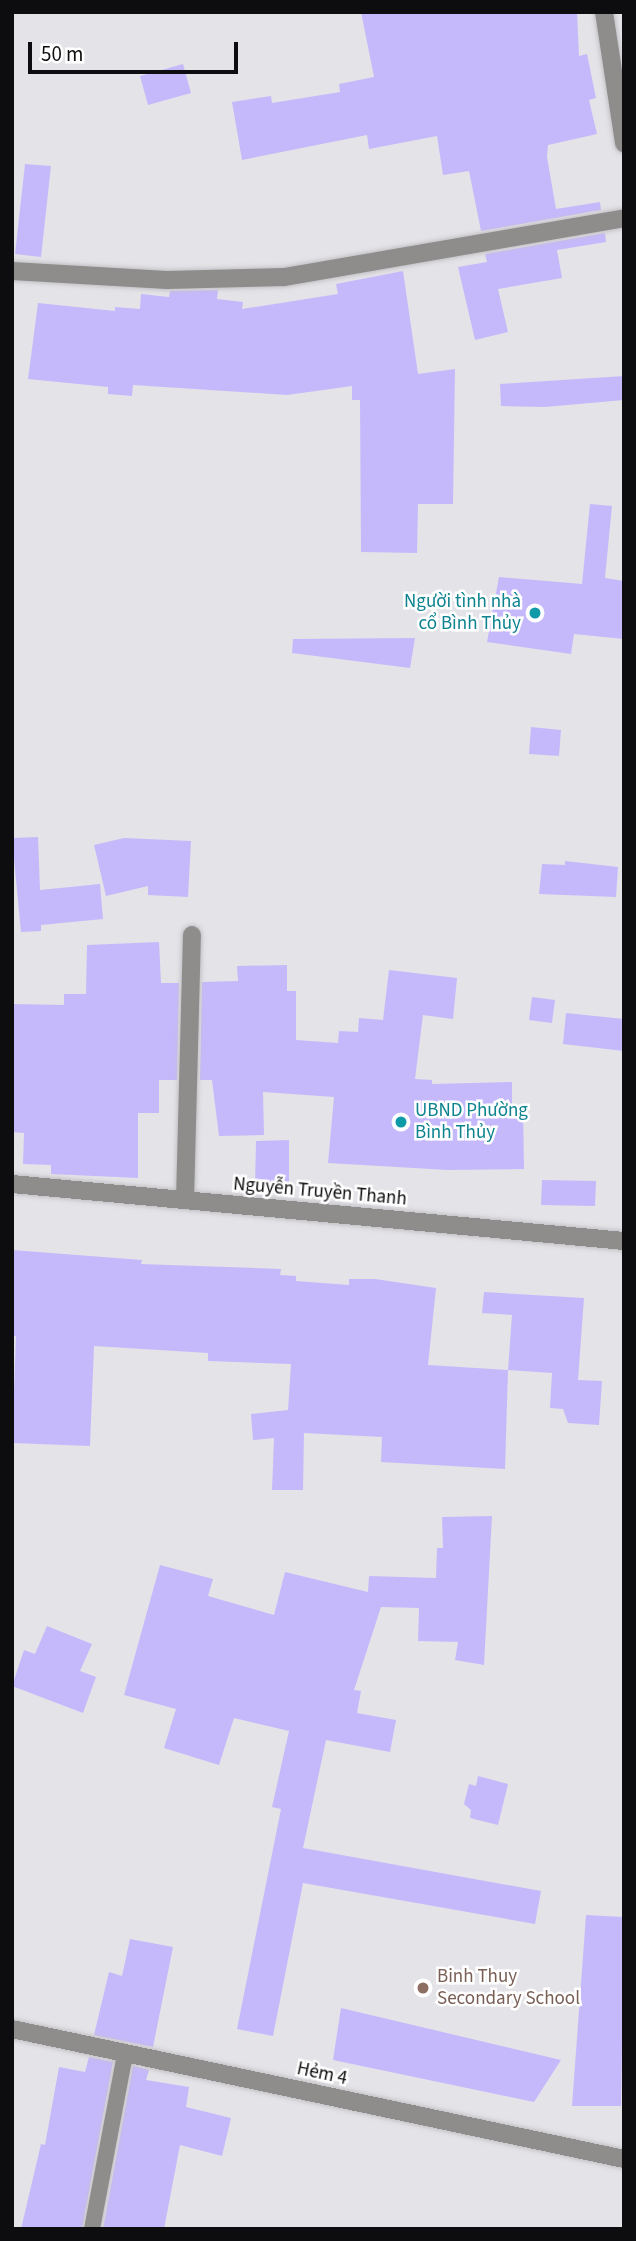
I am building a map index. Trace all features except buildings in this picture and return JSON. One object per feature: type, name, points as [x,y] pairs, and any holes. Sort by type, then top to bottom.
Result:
[{"type":"street","points":[[604,12],[624,143]]},
{"type":"street","points":[[12,271],[167,280],[284,277],[624,218]]},
{"type":"street","points":[[185,1200],[192,935]]},
{"type":"street","name":"Nguyễn Truyền Thanh","points":[[12,1184],[624,1241]]},
{"type":"street","name":"Hẻm 4","points":[[12,2029],[624,2159]]},
{"type":"lane","points":[[92,2229],[125,2054]]},
{"type":"place","name":"Người tình nhà cổ Bình Thủy","points":[[535,613]]},
{"type":"place","name":"UBND Phường Bình Thủy","points":[[401,1122]]},
{"type":"place","name":"Binh Thuy Secondary School","points":[[423,1988]]}]
